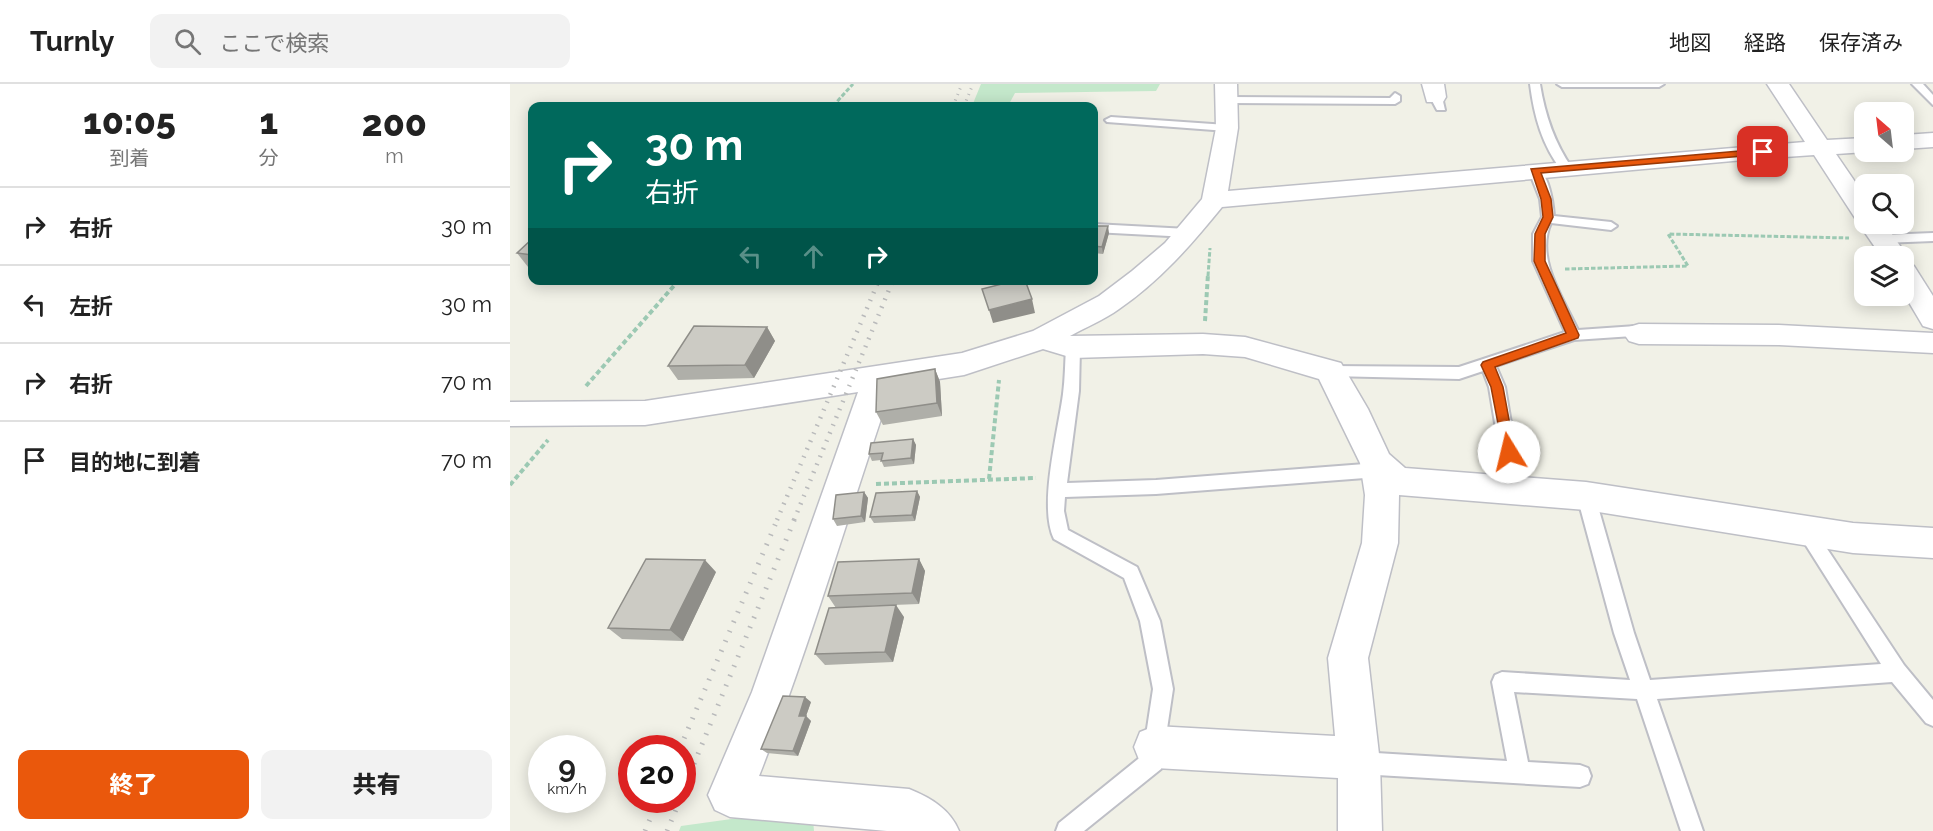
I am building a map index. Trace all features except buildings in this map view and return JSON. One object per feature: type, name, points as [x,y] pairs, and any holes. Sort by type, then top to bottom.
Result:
[{"type":"street","points":[[1778,84],[1854,198]]},
{"type":"street","points":[[510,414],[645,413],[964,364],[1043,338],[1109,303],[1166,256],[1212,203],[1227,128],[1227,92]]},
{"type":"street","points":[[1914,141],[1933,140]]},
{"type":"street","points":[[1212,203],[1566,168],[1854,146]]},
{"type":"street","points":[[1914,288],[1933,319]]},
{"type":"street","points":[[1639,334],[1779,335],[1933,343]]},
{"type":"street","points":[[1043,338],[1073,348],[1203,344],[1245,347],[1330,370],[1352,409],[1378,466],[1382,495],[1380,543],[1348,658],[1358,760],[1360,831]]},
{"type":"street","points":[[873,379],[873,395],[780,669],[730,795],[909,811],[937,831]]},
{"type":"street","points":[[1378,466],[1397,481],[1586,496],[1853,538],[1933,543]]},
{"type":"street","points":[[1155,747],[1358,760]]},
{"type":"lane","points":[[1535,84],[1542,118],[1552,145],[1566,168]]},
{"type":"lane","points":[[1562,84],[1615,86],[1659,84]]},
{"type":"lane","points":[[1917,84],[1933,102]]},
{"type":"lane","points":[[1227,92],[1395,102],[1395,96]]},
{"type":"lane","points":[[1111,120],[1227,128]]},
{"type":"lane","points":[[1534,171],[1546,199],[1547,219],[1540,234],[1539,261],[1573,335]]},
{"type":"lane","points":[[1547,219],[1611,226]]},
{"type":"lane","points":[[1098,228],[1188,233]]},
{"type":"lane","points":[[1883,240],[1933,237]]},
{"type":"lane","points":[[1330,370],[1460,373],[1573,335],[1636,331],[1639,334]]},
{"type":"lane","points":[[1066,831],[1153,761],[1162,689],[1150,621],[1131,573],[1060,534],[1055,511],[1071,391],[1073,348]]},
{"type":"lane","points":[[1488,365],[1497,387],[1514,489]]},
{"type":"lane","points":[[1057,483],[1156,487],[1378,466]]},
{"type":"lane","points":[[1586,496],[1624,633],[1692,831]]},
{"type":"lane","points":[[1806,531],[1897,672],[1933,716]]},
{"type":"lane","points":[[1520,774],[1502,682],[1644,690],[1897,672]]},
{"type":"lane","points":[[1358,760],[1520,774],[1580,776]]},
{"type":"path","points":[[837,102],[853,84]]},
{"type":"path","points":[[1203,344],[1210,242],[1216,211],[1212,203]]},
{"type":"path","points":[[1543,269],[1688,266],[1668,234],[1883,240]]},
{"type":"path","points":[[510,486],[564,415],[675,285]]},
{"type":"path","points":[[989,480],[1001,352]]},
{"type":"path","points":[[840,489],[862,485],[989,480],[1057,483]]},
{"type":"green space","points":[[981,84],[1160,84],[1156,91],[1015,93],[1010,102],[974,102]]},
{"type":"green space","points":[[812,808],[814,831],[679,831],[681,826]]},
{"type":"railway","points":[[955,102],[962,84]]},
{"type":"railway","points":[[966,102],[973,84]]},
{"type":"railway","points":[[777,520],[877,285]]},
{"type":"railway","points":[[794,520],[891,285]]},
{"type":"railway","points":[[686,735],[778,518]]},
{"type":"railway","points":[[696,759],[795,518]]},
{"type":"railway","points":[[645,831],[653,813]]},
{"type":"railway","points":[[667,831],[675,813]]},
{"type":"route","points":[[1509,452],[1497,387],[1488,365],[1573,335],[1539,261],[1540,234],[1548,217],[1546,199],[1534,171],[1763,152]]}]
